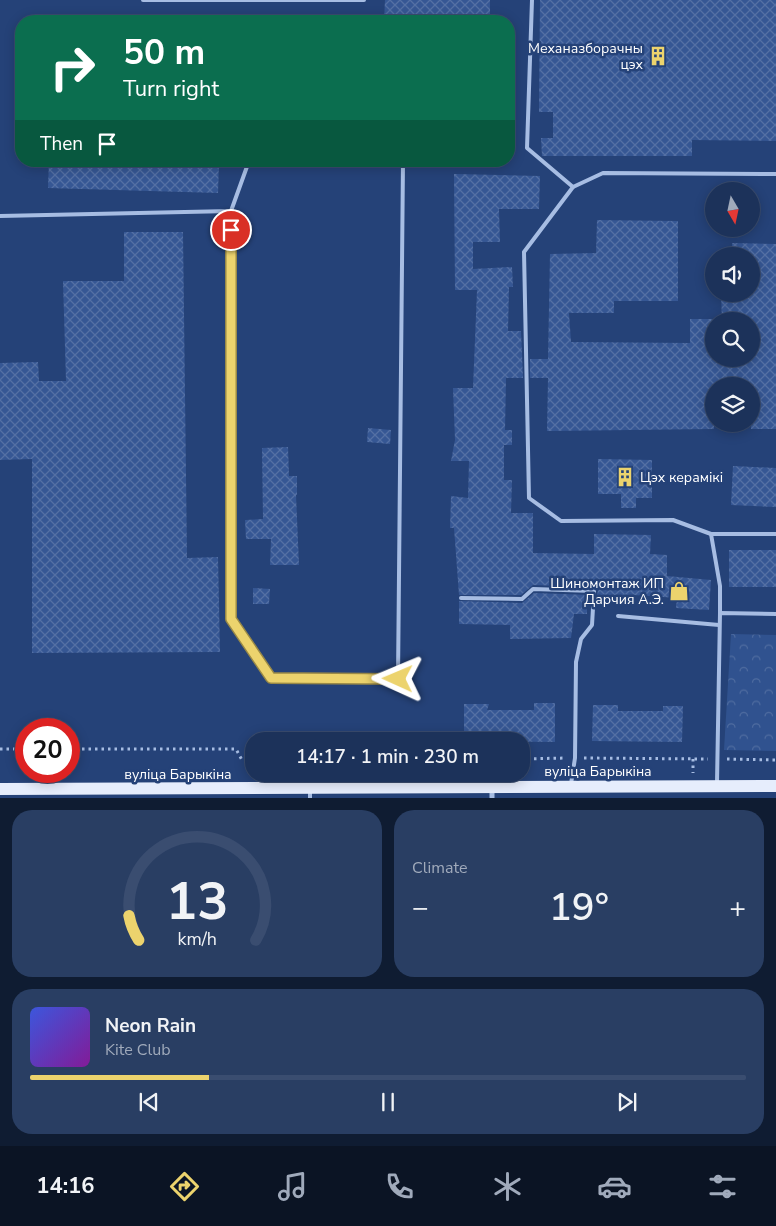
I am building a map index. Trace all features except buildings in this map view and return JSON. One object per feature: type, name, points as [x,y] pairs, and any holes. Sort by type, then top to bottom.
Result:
[{"type":"main road","name":"вуліца Барыкіна","points":[[0,789],[110,794],[492,792],[571,786],[776,786]]},
{"type":"lane","points":[[144,0],[364,0]]},
{"type":"lane","points":[[532,0],[527,148],[573,187]]},
{"type":"lane","points":[[248,167],[231,211],[231,619],[271,678],[398,679],[403,167]]},
{"type":"lane","points":[[776,174],[603,173],[573,187],[524,252],[529,498],[561,520],[673,520],[712,534],[776,534]]},
{"type":"lane","points":[[0,216],[231,211]]},
{"type":"lane","points":[[712,534],[720,586],[717,785]]},
{"type":"lane","points":[[461,598],[522,599],[533,589],[594,590],[592,625],[581,639],[576,662],[575,758],[571,786]]},
{"type":"lane","points":[[720,613],[776,614]]},
{"type":"lane","points":[[618,616],[719,625]]},
{"type":"path","points":[[0,749],[15,749]]},
{"type":"path","points":[[80,749],[236,749],[242,760],[245,760]]},
{"type":"path","points":[[530,759],[716,758],[776,760]]},
{"type":"green space","points":[[731,634],[776,635],[776,751],[724,750]]},
{"type":"place","name":"Механазборачны цэх","points":[[658,56]]},
{"type":"place","name":"Цэх керамікі","points":[[625,477]]},
{"type":"place","name":"Шиномонтаж ИП Дарчия А.Э.","points":[[679,591]]},
{"type":"route","points":[[231,230],[231,619],[271,678],[398,679]]}]
